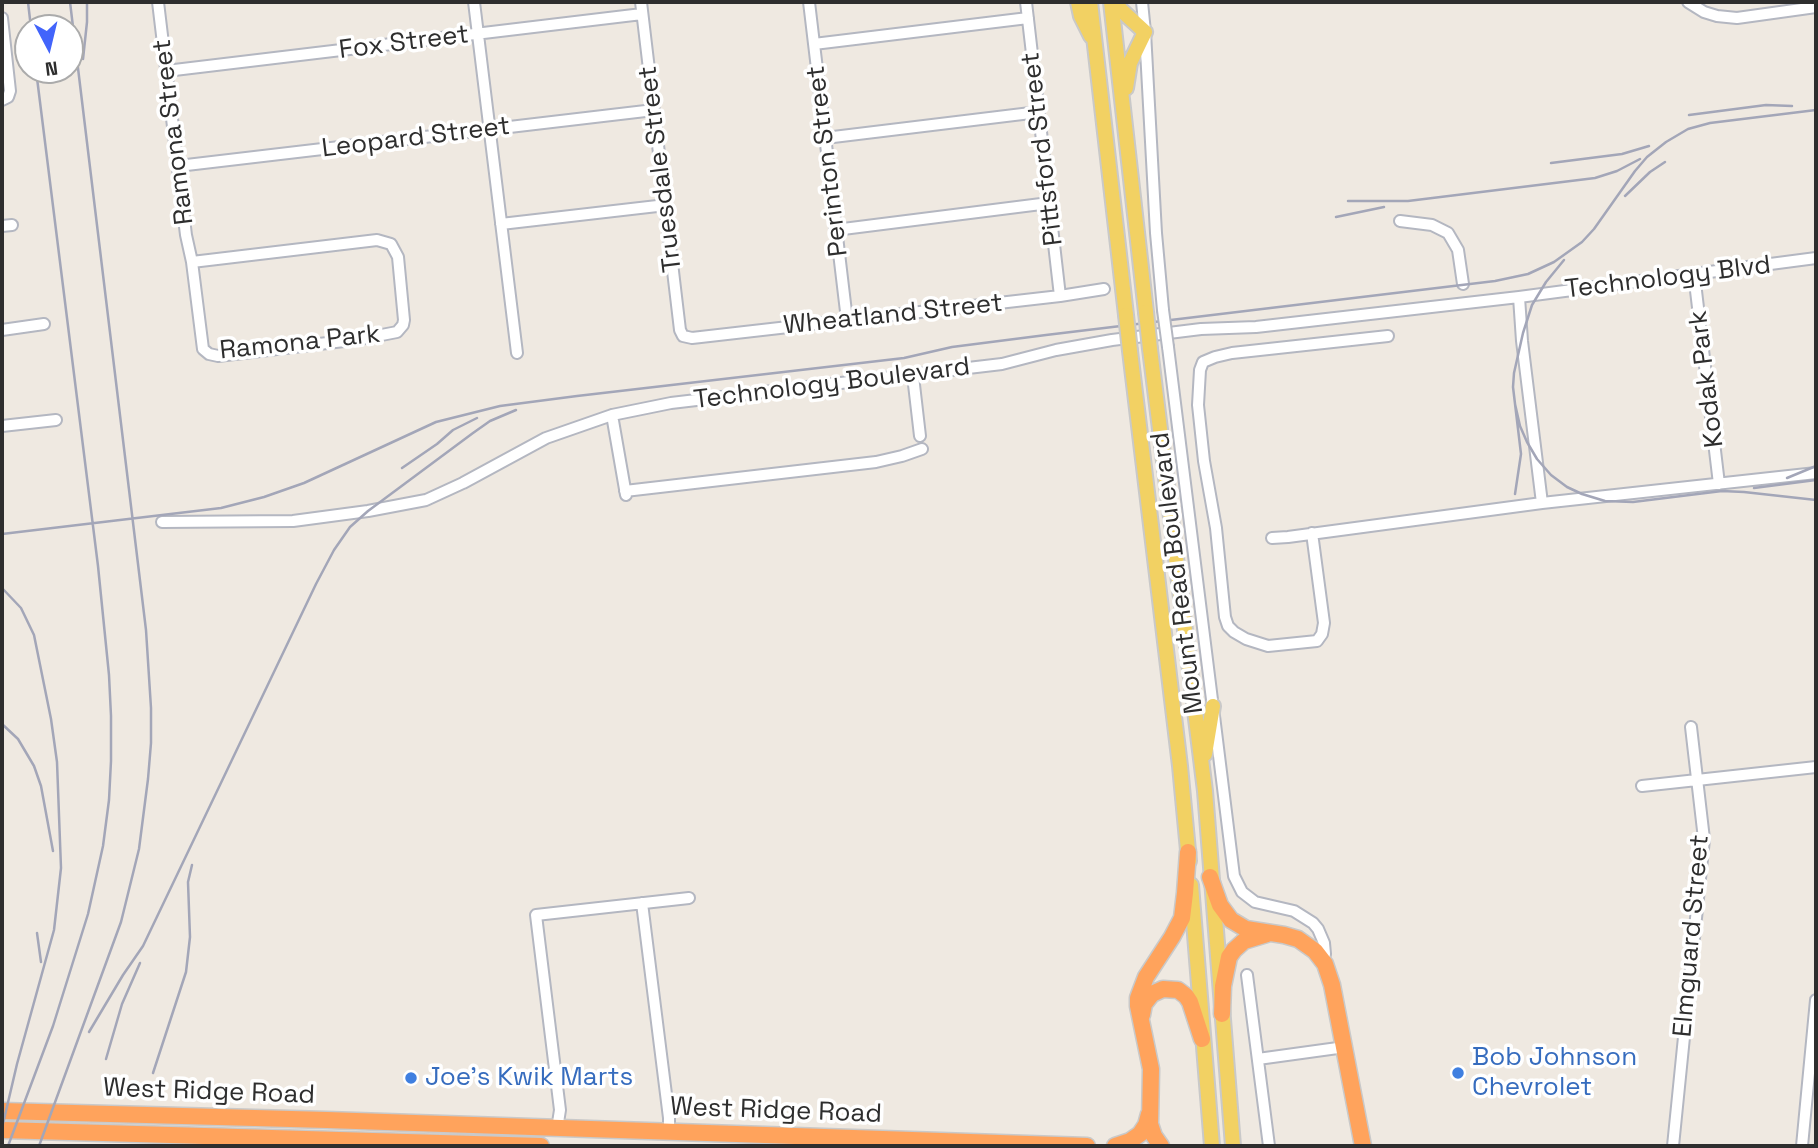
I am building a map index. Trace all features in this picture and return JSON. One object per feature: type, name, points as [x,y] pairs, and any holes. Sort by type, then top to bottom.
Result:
[{"type":"highway","points":[[1161,1146],[1152,1133],[1149,1114],[1151,1069],[1138,995],[1146,976],[1180,923],[1188,852]]},
{"type":"highway","points":[[1210,877],[1220,905],[1231,920],[1246,929],[1280,934],[1302,942],[1323,961],[1331,980],[1363,1143]]},
{"type":"highway","points":[[1222,1014],[1225,972],[1231,953],[1248,939],[1280,934]]},
{"type":"highway","points":[[1142,1024],[1143,1009],[1149,997],[1163,989],[1174,989],[1184,994],[1190,1002],[1202,1039]]},
{"type":"highway","name":"West Ridge Road","points":[[2,1111],[1087,1146]]},
{"type":"highway","points":[[1115,1146],[1140,1134],[1149,1114]]},
{"type":"highway","name":"West Ridge Road","points":[[2,1130],[204,1141],[541,1146]]},
{"type":"main road","points":[[1078,2],[1081,16],[1096,48]]},
{"type":"main road","name":"Mount Read Boulevard","points":[[1090,2],[1180,766],[1212,1146]]},
{"type":"main road","points":[[1113,2],[1145,32],[1130,63],[1126,80],[1125,117]]},
{"type":"main road","name":"Mount Read Boulevard","points":[[1113,2],[1150,349],[1205,791],[1233,1146]]},
{"type":"main road","points":[[1205,791],[1205,755],[1213,706]]},
{"type":"street","name":"Ramona Street","points":[[159,2],[186,235],[192,262]]},
{"type":"street","points":[[474,2],[517,353]]},
{"type":"street","name":"Truesdale Street","points":[[641,2],[680,330],[683,336]]},
{"type":"street","name":"Perinton Street","points":[[809,2],[846,320]]},
{"type":"street","name":"Pittsford Street","points":[[1026,2],[1060,296]]},
{"type":"street","name":"Mount Read Boulevard","points":[[1142,2],[1163,310],[1232,865],[1237,885],[1245,895],[1255,902],[1294,911],[1311,921],[1324,943],[1323,961]]},
{"type":"street","points":[[1688,2],[1704,12],[1737,18],[1816,7]]},
{"type":"street","name":"Fox Street","points":[[166,71],[642,14]]},
{"type":"street","points":[[2,18],[10,91],[5,99]]},
{"type":"street","points":[[814,44],[1028,18]]},
{"type":"street","name":"Leopard Street","points":[[178,166],[654,110]]},
{"type":"street","points":[[825,138],[1038,112]]},
{"type":"street","points":[[835,230],[1049,203]]},
{"type":"street","points":[[501,224],[666,205]]},
{"type":"street","points":[[1400,221],[1432,225],[1448,233],[1458,250],[1463,285]]},
{"type":"street","name":"Ramona Park","points":[[387,241],[394,247],[398,257],[403,325],[397,332],[383,336],[213,356],[205,352],[202,345],[192,262],[387,241]]},
{"type":"street","name":"Technology Blvd","points":[[1519,297],[1816,258]]},
{"type":"street","name":"Kodak Park","points":[[1694,274],[1719,484]]},
{"type":"street","name":"Wheatland Street","points":[[683,336],[692,338],[1104,289]]},
{"type":"street","points":[[1519,297],[1542,503]]},
{"type":"street","name":"Technology Boulevard","points":[[162,522],[293,521],[426,500],[546,438],[612,415],[671,403],[1002,364],[1056,350],[1112,340],[1201,329],[1256,327],[1519,297]]},
{"type":"street","points":[[2,330],[44,324]]},
{"type":"street","points":[[1312,533],[1324,623],[1322,634],[1317,641],[1268,646],[1245,639],[1234,632],[1225,617],[1214,514],[1204,461],[1198,405],[1203,362],[1232,353],[1388,336]]},
{"type":"street","points":[[913,376],[920,436]]},
{"type":"street","points":[[612,415],[626,494],[876,461],[922,449]]},
{"type":"street","points":[[2,426],[56,419]]},
{"type":"street","name":"Kodak Park","points":[[1272,538],[1542,503],[1816,473]]},
{"type":"street","name":"Elmguard Street","points":[[1673,1146],[1704,839],[1691,727]]},
{"type":"street","points":[[1642,786],[1816,766]]},
{"type":"street","points":[[557,1129],[560,1110],[536,915],[689,898]]},
{"type":"street","points":[[642,903],[669,1132]]},
{"type":"street","points":[[1247,975],[1269,1146]]},
{"type":"street","points":[[1802,1146],[1813,1059],[1816,1000]]},
{"type":"street","points":[[1258,1059],[1345,1047]]},
{"type":"street","points":[[451,1125],[453,1144]]},
{"type":"railway","points":[[28,2],[29,14]]},
{"type":"railway","points":[[39,1146],[121,922],[139,849],[151,743],[146,630],[70,2]]},
{"type":"railway","points":[[84,50],[87,2]]},
{"type":"railway","points":[[8,1146],[53,1026],[88,914],[103,846],[111,761],[109,675],[98,566],[38,84]]},
{"type":"railway","points":[[1689,115],[1766,105],[1792,106]]},
{"type":"railway","points":[[2,534],[221,508],[264,497],[304,483],[436,422],[500,406],[904,358],[952,347],[1495,281],[1528,274],[1554,262],[1582,242],[1647,157],[1688,129],[1710,123],[1816,110]]},
{"type":"railway","points":[[1551,163],[1622,154],[1649,146]]},
{"type":"railway","points":[[1348,201],[1408,201],[1595,178],[1617,171],[1640,159]]},
{"type":"railway","points":[[1625,196],[1665,162]]},
{"type":"railway","points":[[1336,217],[1384,207]]},
{"type":"railway","points":[[1515,494],[1521,454],[1513,387],[1514,373],[1532,305],[1564,260]]},
{"type":"railway","points":[[1515,404],[1520,426],[1537,459],[1551,475],[1582,494],[1605,501],[1633,502],[1722,491],[1816,500]]},
{"type":"railway","points":[[89,1032],[143,946],[334,550],[350,527],[368,511],[490,421],[516,410]]},
{"type":"railway","points":[[402,468],[453,430],[477,418]]},
{"type":"railway","points":[[1787,478],[1816,466]]},
{"type":"railway","points":[[1754,488],[1816,480]]},
{"type":"railway","points":[[2,588],[21,608],[34,635],[57,762],[61,868],[54,930],[2,1128]]},
{"type":"railway","points":[[2,724],[18,739],[34,766],[41,786],[53,851]]},
{"type":"railway","points":[[153,1073],[186,972],[190,937],[188,882],[192,865]]},
{"type":"railway","points":[[37,933],[41,962]]},
{"type":"railway","points":[[106,1059],[122,1004],[140,963]]},
{"type":"place","name":"Bob Johnson Chevrolet","points":[[1458,1073]]},
{"type":"place","name":"Joe's Kwik Marts","points":[[411,1078]]}]
